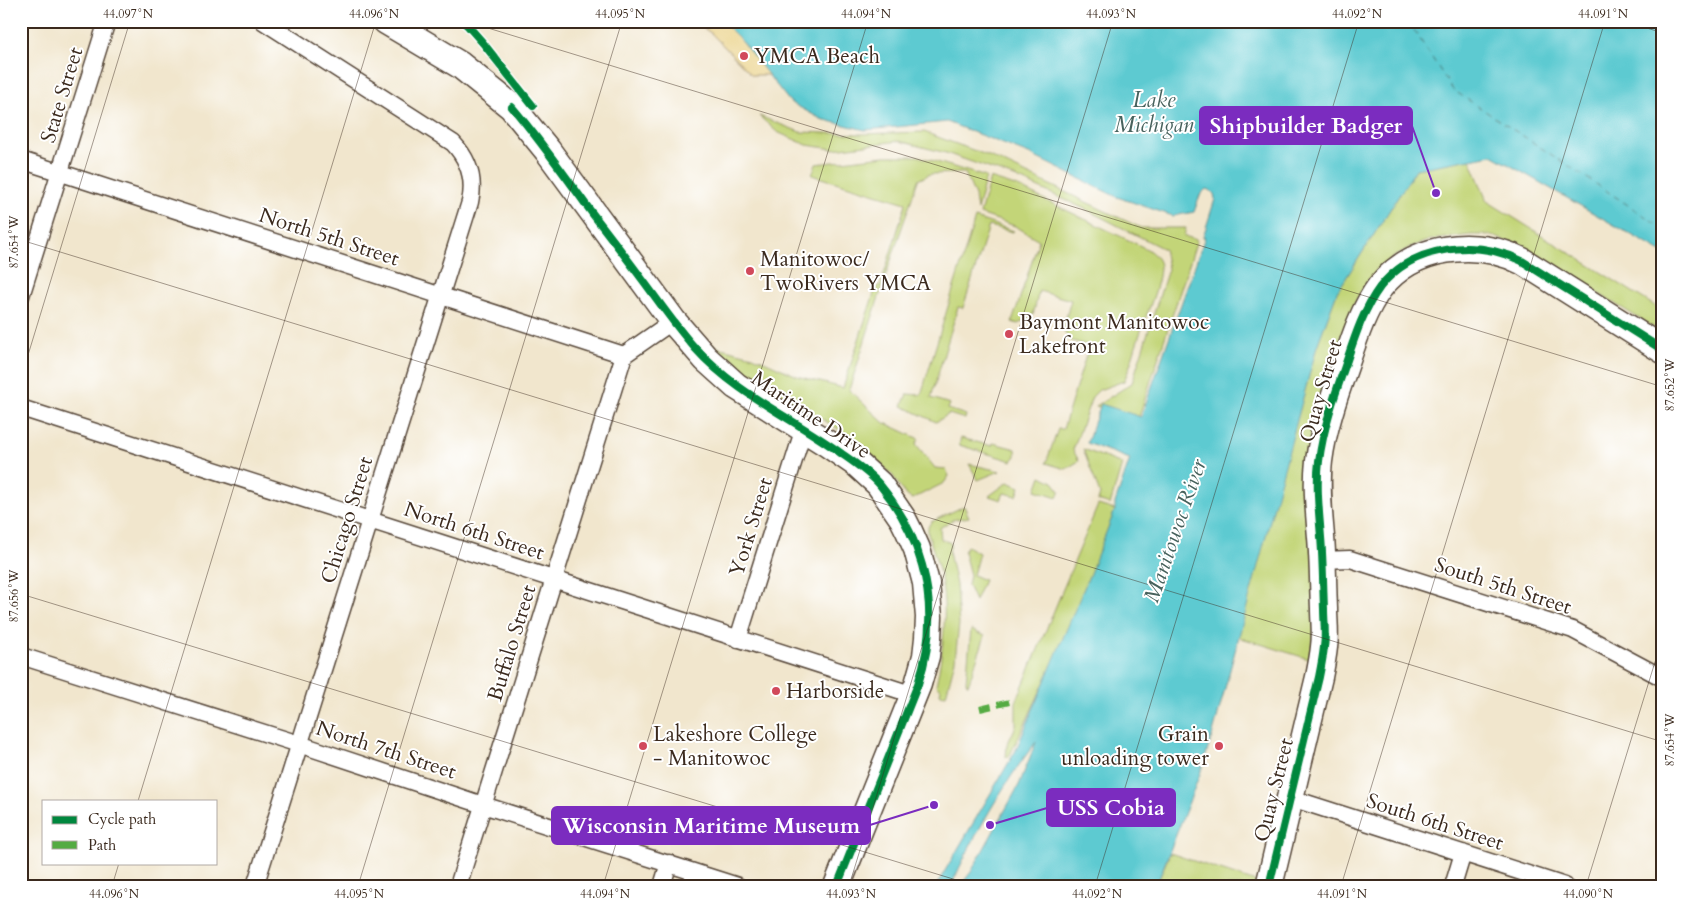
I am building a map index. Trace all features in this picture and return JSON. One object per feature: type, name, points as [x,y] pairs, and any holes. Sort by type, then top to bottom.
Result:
[{"type":"main road","name":"Maritime Drive","points":[[386,21],[460,65],[512,107],[548,152],[673,321],[706,359],[736,386],[804,428],[857,464],[879,484],[903,519],[918,550],[926,583],[929,628],[924,665],[914,695],[837,886]]},
{"type":"main road","name":"Quay Street","points":[[1269,886],[1291,798],[1325,645],[1318,491],[1319,462],[1323,437],[1340,378],[1367,309],[1380,287],[1407,262],[1443,249],[1481,249],[1511,256],[1663,350]]},
{"type":"street","name":"State Street","points":[[21,296],[107,21]]},
{"type":"street","name":"Chicago Street","points":[[255,886],[472,191],[468,167],[463,156],[453,143],[263,21]]},
{"type":"street","name":"North 5th Street","points":[[21,160],[624,355]]},
{"type":"street","points":[[624,355],[673,321]]},
{"type":"street","name":"Buffalo Street","points":[[458,886],[624,355]]},
{"type":"street","name":"North 6th Street","points":[[21,408],[914,695]]},
{"type":"street","name":"York Street","points":[[738,638],[804,428]]},
{"type":"street","name":"South 5th Street","points":[[1322,560],[1350,560],[1573,630],[1663,678]]},
{"type":"street","name":"North 7th Street","points":[[21,656],[738,886]]},
{"type":"street","name":"South 6th Street","points":[[1291,798],[1565,886]]},
{"type":"street","points":[[1453,886],[1463,853]]},
{"type":"street","points":[[662,886],[669,864]]},
{"type":"green space","points":[[759,116],[800,132],[860,134],[924,132],[989,156],[1141,228],[1186,228],[1184,236],[1197,240],[1138,420],[1096,406],[1132,383],[1168,269],[1164,249],[1085,209],[1017,178],[946,153],[899,141],[833,149],[807,145],[777,132]]},
{"type":"green space","points":[[885,156],[918,156],[986,177],[977,210],[975,196],[965,173],[930,174],[918,180],[849,390],[883,422],[919,439],[916,444],[935,468],[946,469],[949,476],[944,483],[912,499],[886,469],[844,433],[746,376],[713,346],[753,356],[797,376],[843,388],[875,290],[881,284],[906,203],[812,175],[816,164]]},
{"type":"green space","points":[[1470,159],[1487,201],[1663,311],[1663,333],[1525,249],[1491,235],[1471,235],[1430,240],[1410,247],[1395,256],[1367,282],[1354,304],[1329,376],[1312,660],[1238,637],[1317,346],[1337,292],[1416,169]]},
{"type":"green space","points":[[990,178],[1018,187],[1147,249],[1156,256],[1160,264],[1155,291],[1124,381],[1099,390],[1092,397],[1073,450],[1079,461],[1066,469],[1046,463],[1058,429],[1063,429],[1089,346],[1069,340],[1063,328],[1071,300],[1039,291],[1033,315],[1018,324],[1012,322],[1039,240],[1015,226],[980,214]]},
{"type":"green space","points":[[975,218],[1014,231],[989,226],[963,308],[958,307],[931,398],[950,404],[948,409],[966,415],[965,419],[949,414],[936,422],[902,406],[907,394],[921,395]]},
{"type":"green space","points":[[961,438],[992,446],[993,443],[1016,449],[1016,456],[1012,461],[959,445]]},
{"type":"green space","points":[[1083,449],[1122,464],[1110,505],[1098,501],[1100,494]]},
{"type":"green space","points":[[969,464],[1000,471],[978,480]]},
{"type":"green space","points":[[1041,476],[1053,482],[1060,491],[1057,497],[1036,490]]},
{"type":"green space","points":[[1008,482],[1020,487],[1017,496],[1004,493],[1001,500],[989,496]]},
{"type":"green space","points":[[1098,505],[1115,510],[1052,665],[1009,757],[1006,757],[1007,745],[1016,726],[1016,702]]},
{"type":"green space","points":[[964,506],[969,517],[952,520],[940,528],[941,539],[951,543],[949,552],[956,585],[959,624],[955,660],[946,695],[940,694],[941,689],[936,685],[943,641],[944,611],[941,581],[928,527],[931,522]]},
{"type":"green space","points":[[967,546],[979,553],[973,575],[984,580],[975,601],[968,585],[970,575],[964,552]]},
{"type":"green space","points":[[971,630],[985,636],[968,685],[966,682]]},
{"type":"green space","points":[[1170,853],[1256,882],[1255,886],[1156,886]]},
{"type":"sand","name":"YMCA Beach","points":[[693,21],[722,21],[770,75],[752,75],[711,33]]},
{"type":"water","points":[[722,21],[1663,21],[1663,253],[1492,155],[1416,169],[1337,292],[1317,346],[1213,733],[1200,774],[1156,886],[960,886],[971,872],[1019,785],[1036,742],[989,811],[951,886],[936,886],[1015,752],[1115,510],[1115,503],[1130,459],[1087,443],[1101,404],[1141,417],[1205,237],[1203,237],[1215,199],[1214,194],[1206,189],[1200,195],[1194,212],[1173,216],[1117,197],[1029,154],[947,122],[865,130],[821,119],[790,102],[739,38]]},
{"type":"ferry route","points":[[1408,21],[1453,90],[1663,228]]},
{"type":"marked path","points":[[980,709],[1014,701]]},
{"type":"cycle path","points":[[462,21],[483,43],[533,106]]},
{"type":"cycle path","points":[[512,107],[668,315],[695,348],[728,379],[823,441],[872,476],[893,503],[915,544],[926,580],[928,595],[929,624],[926,654],[918,684],[837,886]]},
{"type":"cycle path","points":[[1269,886],[1319,677],[1325,642],[1318,489],[1321,449],[1333,401],[1356,335],[1364,315],[1380,287],[1394,273],[1410,262],[1427,254],[1466,248],[1485,249],[1522,261],[1663,350]]},
{"type":"place","name":"YMCA Beach","points":[[744,56]]},
{"type":"place","name":"Shipbuilder Badger","points":[[1436,193]]},
{"type":"place","name":"Manitowoc/ TwoRivers YMCA","points":[[750,271]]},
{"type":"place","name":"Baymont Manitowoc Lakefront","points":[[1009,334]]},
{"type":"place","name":"Harborside","points":[[776,691]]},
{"type":"place","name":"Lakeshore College - Manitowoc","points":[[643,746]]},
{"type":"place","name":"Grain unloading tower","points":[[1219,746]]},
{"type":"place","name":"Wisconsin Maritime Museum","points":[[934,805]]},
{"type":"place","name":"USS Cobia","points":[[990,825]]},
{"type":"water label","name":"Lake Michigan","points":[[1154,112]]},
{"type":"water label","name":"Manitowoc River","points":[[1175,531]]}]
